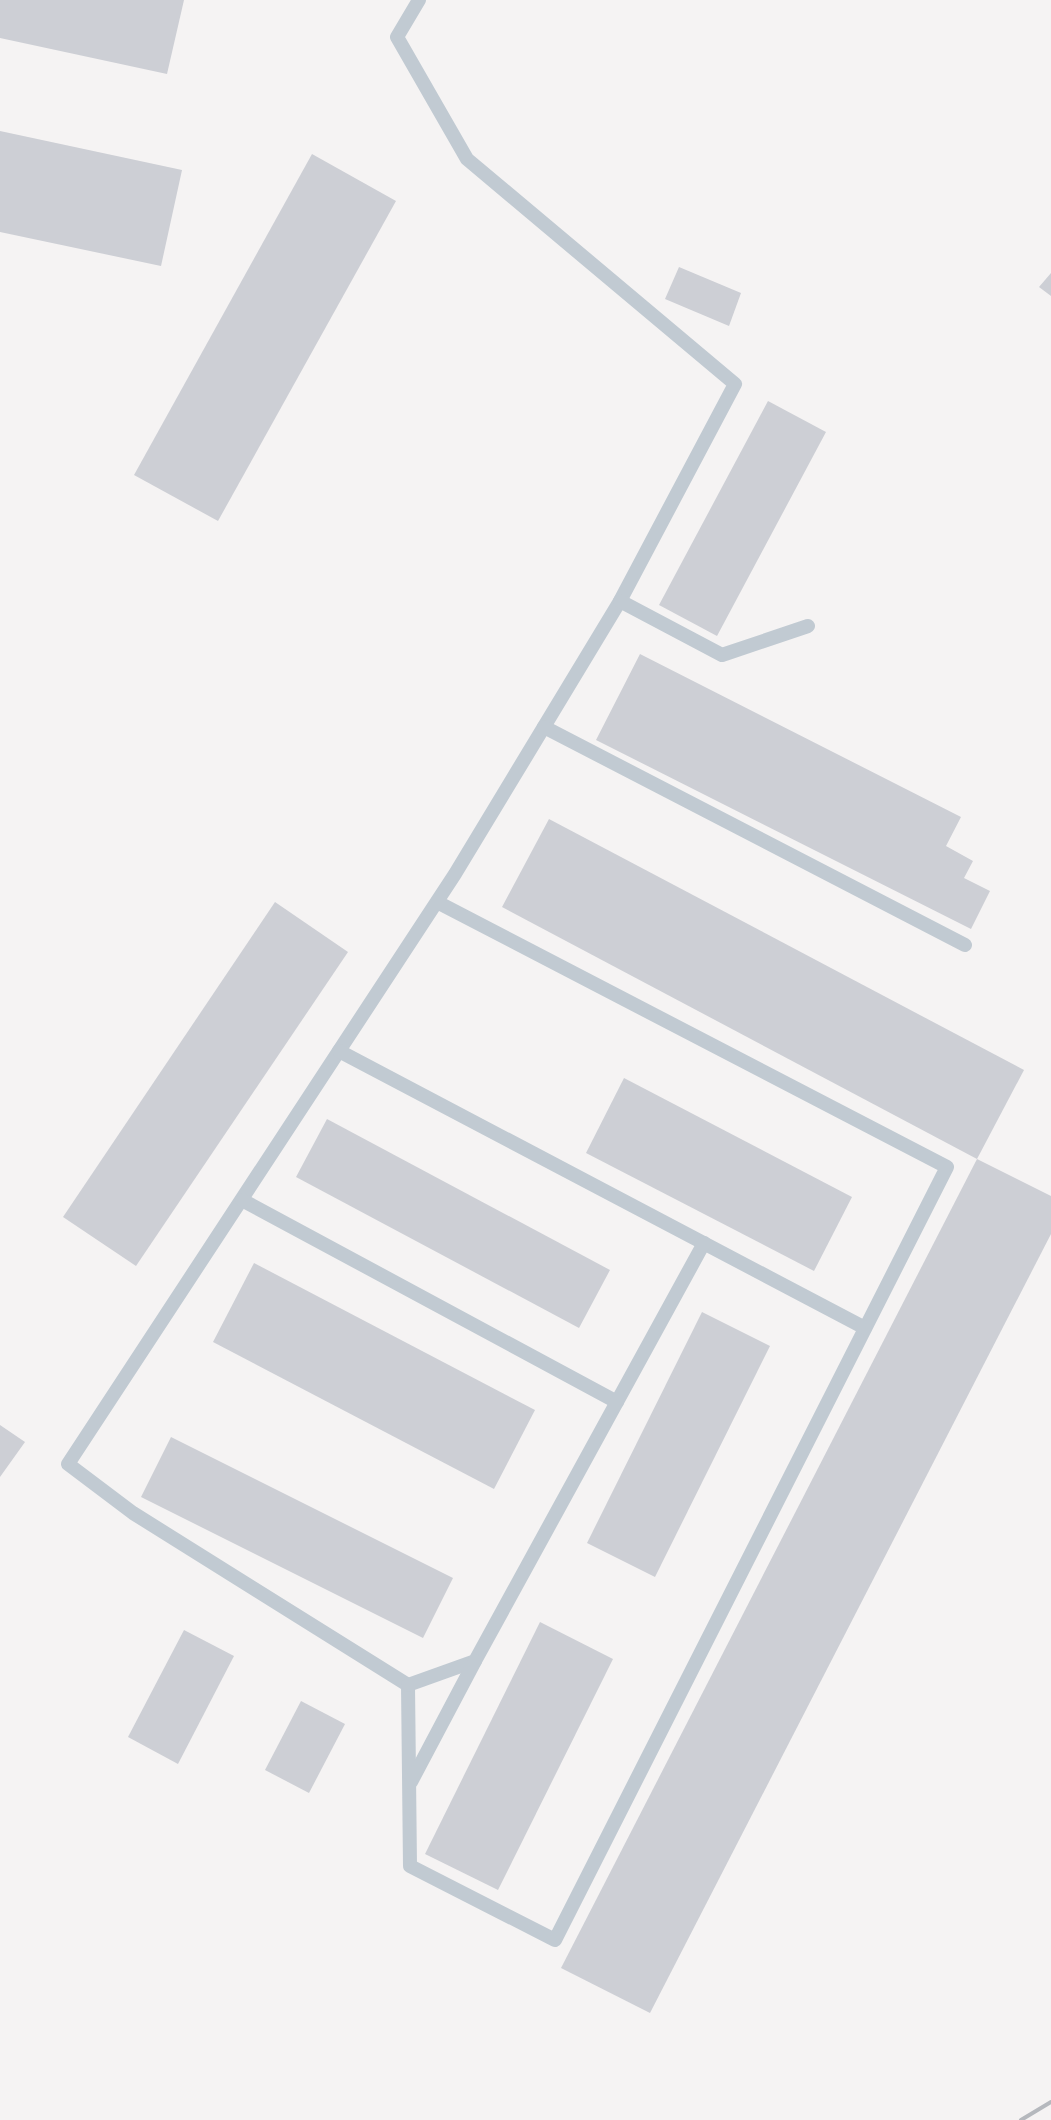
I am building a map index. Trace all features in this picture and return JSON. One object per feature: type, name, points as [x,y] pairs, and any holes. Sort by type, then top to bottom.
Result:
[{"type":"lane","points":[[408,1685],[133,1513],[68,1464],[437,902],[620,601],[735,384],[467,159],[397,37],[419,0]]},
{"type":"lane","points":[[620,601],[722,655],[808,626]]},
{"type":"lane","points":[[544,727],[964,945]]},
{"type":"lane","points":[[408,1685],[410,1866],[555,1940],[947,1167],[437,902]]},
{"type":"lane","points":[[339,1051],[865,1328]]},
{"type":"lane","points":[[242,1200],[617,1402]]},
{"type":"lane","points":[[409,1785],[704,1244]]},
{"type":"lane","points":[[408,1685],[475,1661]]},
{"type":"building","points":[[0,0],[184,0],[167,74],[0,38]]},
{"type":"building","points":[[0,131],[182,170],[161,266],[0,232]]},
{"type":"building","points":[[312,154],[396,201],[218,521],[134,475]]},
{"type":"building","points":[[679,267],[741,293],[729,326],[665,299]]},
{"type":"building","points":[[1051,273],[1051,296],[1039,287]]},
{"type":"building","points":[[768,401],[826,432],[717,636],[659,605]]},
{"type":"building","points":[[640,654],[961,817],[946,846],[973,861],[964,878],[990,891],[971,929],[596,740]]},
{"type":"building","points":[[549,819],[1024,1070],[977,1159],[502,907]]},
{"type":"building","points":[[275,902],[348,952],[136,1266],[63,1217]]},
{"type":"building","points":[[624,1078],[852,1197],[814,1271],[586,1153]]},
{"type":"building","points":[[327,1119],[610,1270],[579,1328],[296,1177]]},
{"type":"building","points":[[977,1159],[1051,1196],[1051,1234],[650,2013],[561,1968]]},
{"type":"building","points":[[254,1263],[535,1410],[494,1489],[213,1342]]},
{"type":"building","points":[[702,1312],[770,1346],[655,1577],[587,1543]]},
{"type":"building","points":[[0,1425],[25,1442],[0,1477]]},
{"type":"building","points":[[171,1437],[453,1578],[423,1638],[141,1497]]},
{"type":"building","points":[[540,1622],[613,1659],[498,1890],[425,1854]]},
{"type":"building","points":[[184,1630],[234,1656],[178,1764],[128,1737]]},
{"type":"building","points":[[301,1701],[345,1724],[309,1793],[265,1770]]},
{"type":"railway","points":[[1021,2120],[1051,2102]]}]
